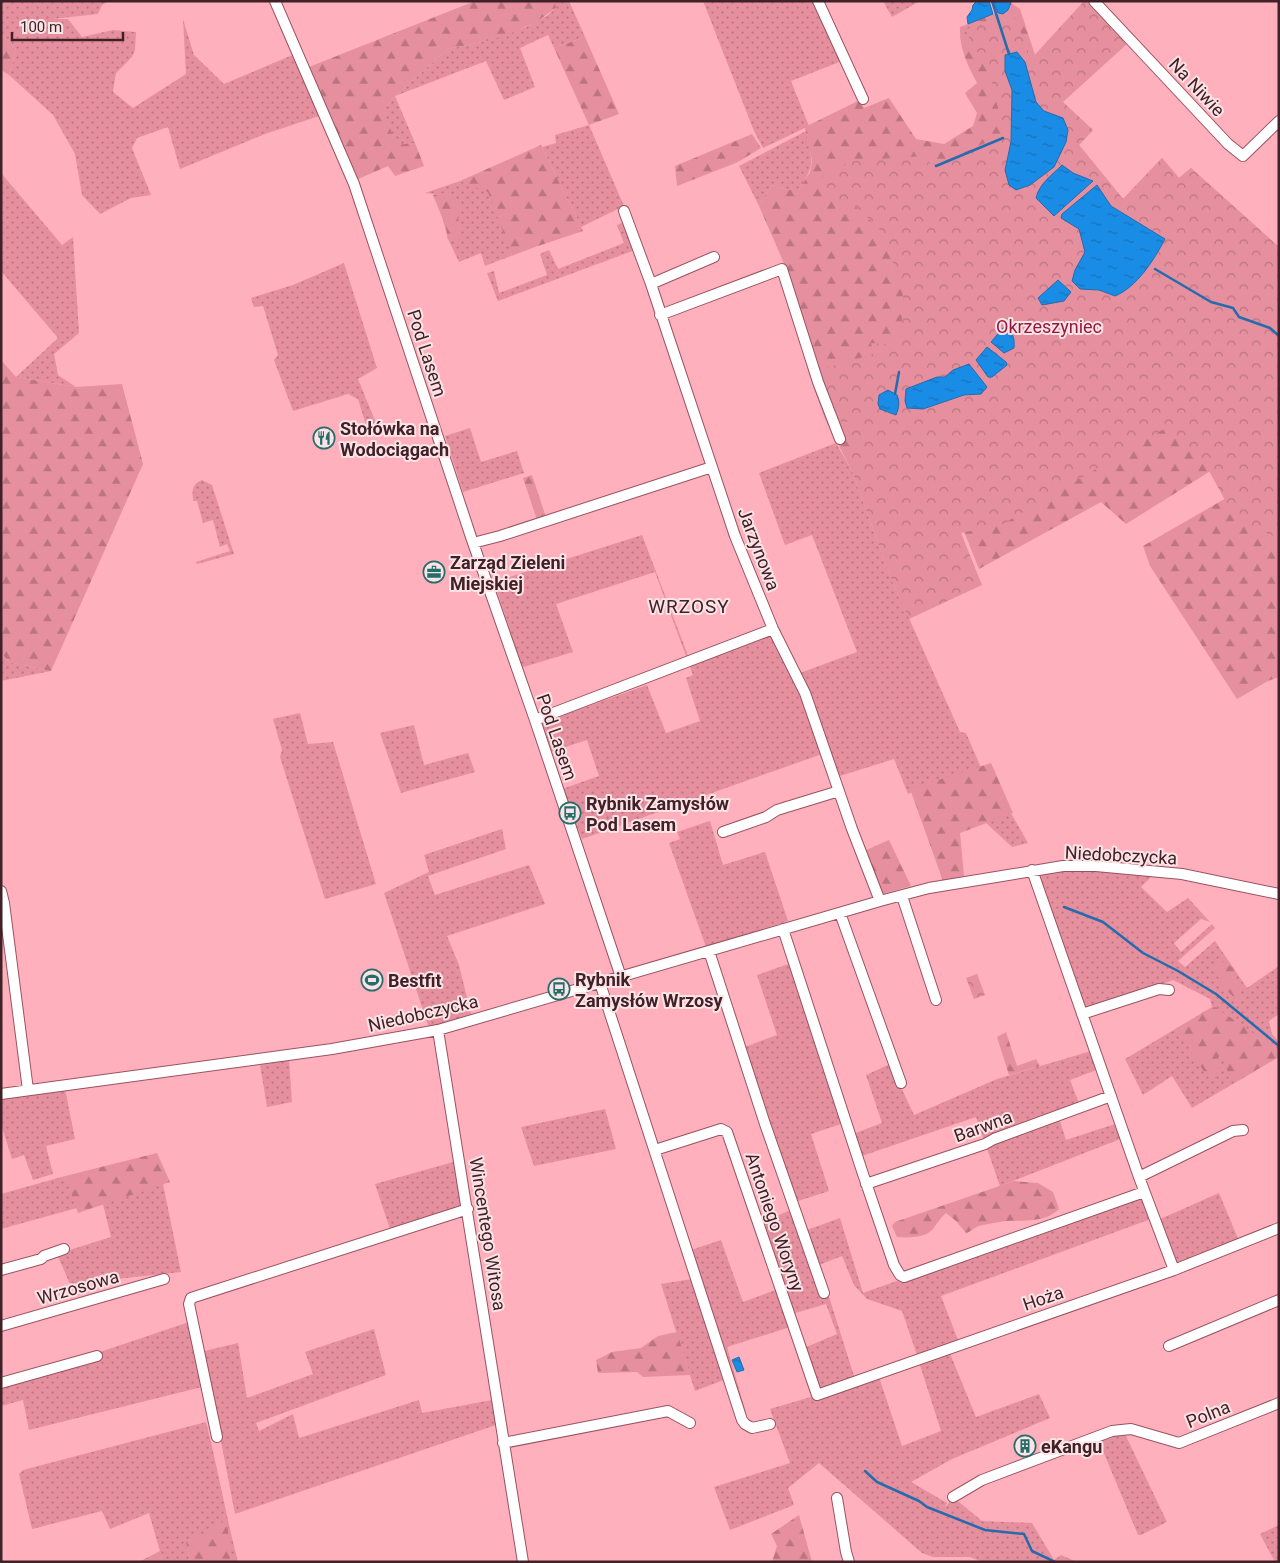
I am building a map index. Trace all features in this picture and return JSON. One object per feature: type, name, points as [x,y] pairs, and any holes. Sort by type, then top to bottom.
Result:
[{"type":"street","name":"Pod Lasem","points":[[275,1],[354,184],[473,543],[535,720],[621,977]]},
{"type":"street","points":[[818,1],[863,99]]},
{"type":"street","name":"Na Niwie","points":[[1094,1],[1228,144],[1243,156],[1279,121]]},
{"type":"street","name":"Jarzynowa","points":[[624,211],[651,284],[736,536],[773,629],[805,693],[880,901]]},
{"type":"street","points":[[651,284],[714,257]]},
{"type":"street","points":[[660,315],[782,269],[818,382],[840,439]]},
{"type":"street","points":[[473,543],[500,536],[712,467]]},
{"type":"street","points":[[535,720],[773,629]]},
{"type":"street","points":[[723,832],[766,817],[776,810],[839,790]]},
{"type":"street","name":"Niedobczycka","points":[[1,1094],[332,1049],[438,1030],[880,901],[929,888],[1032,870],[1063,866],[1096,866],[1182,874],[1279,894]]},
{"type":"street","points":[[1032,870],[1144,1192],[1174,1270]]},
{"type":"street","points":[[2,888],[6,958],[28,1090]]},
{"type":"street","points":[[902,896],[936,1000]]},
{"type":"street","points":[[840,913],[900,1083]]},
{"type":"street","points":[[783,929],[894,1265],[904,1277],[1144,1192]]},
{"type":"street","points":[[709,951],[756,1096],[824,1293]]},
{"type":"street","points":[[600,983],[742,1420],[752,1428],[770,1424]]},
{"type":"street","points":[[1082,1014],[1159,989],[1169,990]]},
{"type":"street","name":"Wincentego Witosa","points":[[438,1030],[523,1562]]},
{"type":"street","name":"Barwna","points":[[866,1184],[985,1144],[1111,1096]]},
{"type":"street","name":"Antoniego Woryny","points":[[654,1150],[720,1129],[727,1132],[817,1395]]},
{"type":"street","points":[[1139,1177],[1233,1131],[1243,1130]]},
{"type":"street","points":[[217,1437],[189,1304],[191,1298],[468,1209]]},
{"type":"street","name":"Hoża","points":[[817,1395],[1174,1270],[1279,1228]]},
{"type":"street","name":"Wrzosowa","points":[[1,1270],[41,1259],[64,1249]]},
{"type":"street","name":"Wrzosowa","points":[[1,1326],[164,1279]]},
{"type":"street","points":[[1169,1346],[1279,1300]]},
{"type":"street","points":[[1,1383],[97,1356]]},
{"type":"street","name":"Polna","points":[[953,1497],[982,1480],[1112,1431],[1131,1429],[1179,1443],[1279,1403]]},
{"type":"street","points":[[503,1443],[668,1411],[690,1423]]},
{"type":"street","points":[[838,1498],[849,1562]]},
{"type":"green space","points":[[1,1],[109,1],[102,5],[98,14],[53,19],[68,19],[82,37],[113,30],[136,32],[135,50],[132,57],[116,73],[113,92],[133,108],[186,74],[183,19],[194,55],[224,84],[295,54],[322,115],[265,134],[180,169],[168,127],[137,138],[132,148],[151,195],[131,198],[100,214],[82,195],[75,154],[53,115],[9,75],[16,49],[1,34]]},
{"type":"green space","points":[[475,1],[555,1],[556,8],[536,22],[514,32],[487,41],[448,49],[395,96],[383,111],[397,145],[415,143],[424,166],[395,176],[388,166],[358,179],[309,67]]},
{"type":"green space","points":[[555,1],[569,1],[585,37],[554,48],[548,35],[520,48],[535,87],[504,100],[486,61],[395,96],[448,49],[487,41],[526,27],[548,15],[556,8]]},
{"type":"green space","points":[[703,1],[815,1],[842,61],[791,81],[809,126],[763,148],[754,131]]},
{"type":"green space","points":[[883,1],[920,1],[892,17]]},
{"type":"green space","name":"Okrzeszyniec","points":[[1084,1],[1127,44],[1063,102],[1093,130],[1079,145],[1123,199],[1162,158],[1179,178],[1191,168],[1279,247],[1279,381],[1274,385],[1279,389],[1279,538],[1236,520],[1209,471],[1179,437],[1164,429],[1003,524],[961,533],[982,585],[909,619],[891,578],[852,471],[850,422],[829,420],[812,372],[873,354],[871,343],[896,345],[905,306],[900,281],[879,228],[854,205],[835,198],[812,181],[853,161],[922,156],[933,165],[1004,135],[990,74],[965,30],[1012,10],[1031,59]]},
{"type":"green space","name":"Okrzeszyniec","points":[[1011,3],[1020,9],[1035,55],[1063,103],[1093,130],[1079,145],[1123,199],[1162,158],[1179,178],[1191,168],[1279,247],[1279,428],[1126,524],[1101,502],[979,569],[963,529],[912,442],[852,471],[825,419],[809,374],[802,348],[799,317],[783,261],[759,206],[772,185],[788,190],[799,190],[810,172],[812,161],[805,127],[860,100],[864,108],[889,98],[916,139],[944,144],[973,126],[977,113],[965,93],[977,83],[962,49],[960,27],[993,14],[1003,14],[1010,7]]},
{"type":"green space","points":[[1,34],[16,49],[9,75],[1,70]]},
{"type":"green space","points":[[585,37],[619,114],[589,125],[554,48]]},
{"type":"green space","points":[[395,96],[415,143],[397,146],[383,111]]},
{"type":"green space","points":[[589,125],[624,206],[581,227],[542,147],[556,143],[555,135]]},
{"type":"green space","points":[[806,131],[811,162],[808,174],[799,190],[788,190],[772,185],[759,206],[739,166]]},
{"type":"green space","points":[[752,134],[761,148],[738,162],[677,186],[675,166]]},
{"type":"green space","points":[[541,145],[583,231],[485,266],[512,255],[488,192],[460,181]]},
{"type":"green space","points":[[1,173],[62,245],[73,237],[79,333],[54,354],[58,375],[76,387],[16,377],[58,338],[1,271]]},
{"type":"green space","points":[[460,181],[491,192],[512,255],[485,266],[481,253],[459,262],[448,239],[436,194],[425,193]]},
{"type":"green space","points":[[451,194],[460,201],[458,218],[462,238],[457,242],[448,239],[446,227],[433,195]]},
{"type":"green space","points":[[624,222],[635,250],[498,301],[487,273],[494,271],[499,293],[547,275],[540,254],[549,250],[558,269],[624,243],[617,225]]},
{"type":"green space","points":[[344,263],[377,368],[358,379],[376,423],[366,425],[358,399],[348,394],[293,411],[274,360],[278,355],[263,306],[254,307],[251,298],[293,285]]},
{"type":"green space","points":[[1,360],[16,377],[76,387],[122,384],[143,464],[51,671],[9,662],[1,653]]},
{"type":"green space","points":[[470,428],[481,462],[517,451],[524,473],[463,492],[445,436]]},
{"type":"green space","points":[[836,443],[852,471],[891,578],[960,732],[966,733],[982,770],[941,780],[908,794],[894,759],[840,776],[822,754],[582,839],[562,789],[599,776],[587,740],[550,752],[541,723],[647,685],[666,733],[700,721],[686,678],[693,675],[655,572],[556,604],[573,652],[524,667],[522,666],[494,582],[642,535],[689,658],[774,623],[800,673],[857,652],[812,535],[785,545],[759,473]]},
{"type":"green space","points":[[1279,465],[1279,677],[1268,681],[1237,699],[1150,566],[1143,546],[1247,486]]},
{"type":"green space","points":[[532,475],[546,517],[537,520],[523,478]]},
{"type":"green space","points":[[202,480],[212,485],[234,554],[197,564],[196,562],[230,551],[227,544],[220,547],[213,520],[203,523],[197,501],[193,501],[193,488]]},
{"type":"green space","points":[[1,654],[9,662],[51,671],[1,681]]},
{"type":"green space","points":[[300,713],[308,744],[333,742],[376,884],[325,899],[280,757],[282,750],[273,719]]},
{"type":"green space","points":[[414,725],[424,765],[468,753],[475,772],[401,793],[380,733]]},
{"type":"green space","points":[[991,763],[1013,813],[960,833],[964,876],[943,881],[910,789]]},
{"type":"green space","points":[[1008,808],[1028,843],[1012,847],[984,821]]},
{"type":"green space","points":[[710,821],[723,865],[765,852],[788,921],[706,947],[669,843],[680,839],[677,832]]},
{"type":"green space","points":[[502,829],[506,849],[428,876],[435,895],[529,865],[545,904],[447,936],[459,965],[472,1018],[429,1028],[384,893],[429,872],[424,855]]},
{"type":"green space","points":[[889,840],[911,886],[882,894],[864,851]]},
{"type":"green space","points":[[1064,871],[1110,872],[1152,876],[1141,887],[1167,912],[1188,898],[1210,922],[1201,919],[1174,943],[1181,952],[1212,924],[1215,928],[1178,961],[1185,967],[1215,941],[1247,988],[1279,966],[1279,1014],[1269,1021],[1272,1034],[1279,1042],[1279,1057],[1192,1108],[1172,1076],[1143,1095],[1125,1059],[1212,1007],[1210,999],[1173,980],[1085,1013],[1039,876],[1041,874]]},
{"type":"green space","points":[[1221,961],[1234,968],[1242,1002],[1238,1001],[1222,986],[1214,967]]},
{"type":"green space","points":[[791,963],[844,1123],[811,1134],[829,1191],[795,1202],[804,1231],[840,1218],[863,1293],[1142,1193],[1151,1219],[941,1296],[958,1340],[917,1355],[902,1311],[867,1299],[854,1285],[842,1256],[819,1265],[854,1376],[819,1390],[804,1348],[837,1334],[826,1304],[792,1314],[761,1223],[793,1209],[742,1048],[777,1035],[757,975]]},
{"type":"green space","points":[[977,974],[985,995],[974,999],[966,978]]},
{"type":"green space","points":[[1215,1007],[1274,1047],[1278,1057],[1238,1081],[1229,1074],[1222,1055],[1218,1057],[1219,1076],[1212,1080],[1198,1063],[1177,1028]]},
{"type":"green space","points":[[1006,1032],[1017,1066],[1036,1059],[1040,1066],[1009,1075],[997,1037]]},
{"type":"green space","points":[[1091,1051],[1099,1069],[1070,1080],[1079,1103],[1059,1118],[1066,1140],[1118,1123],[1123,1138],[1000,1186],[976,1117],[859,1157],[853,1134],[882,1123],[866,1075],[890,1064],[914,1115],[997,1079]]},
{"type":"green space","points":[[289,1060],[292,1102],[267,1107],[260,1065]]},
{"type":"green space","points":[[65,1089],[75,1139],[46,1146],[53,1174],[33,1180],[24,1155],[12,1159],[1,1124],[1,1097]]},
{"type":"green space","points":[[605,1109],[616,1149],[534,1166],[521,1127]]},
{"type":"green space","points":[[157,1153],[170,1182],[78,1213],[65,1176]]},
{"type":"green space","points":[[464,1159],[471,1201],[465,1206],[391,1232],[375,1184]]},
{"type":"green space","points":[[65,1176],[77,1208],[1,1229],[1,1194]]},
{"type":"green space","points":[[1014,1181],[1038,1183],[1053,1192],[1059,1209],[1041,1219],[989,1224],[977,1227],[966,1233],[946,1213],[930,1232],[921,1236],[897,1237],[892,1226],[895,1222]]},
{"type":"green space","points":[[163,1184],[181,1272],[70,1284],[57,1254],[111,1237],[103,1204]]},
{"type":"green space","points":[[1219,1193],[1239,1241],[1182,1264],[1177,1263],[1158,1220]]},
{"type":"green space","points":[[721,1240],[743,1302],[778,1289],[790,1327],[727,1347],[747,1416],[729,1378],[695,1391],[661,1284],[692,1279],[691,1250]]},
{"type":"green space","points":[[192,1321],[200,1352],[238,1343],[247,1398],[313,1374],[305,1352],[374,1329],[386,1375],[256,1423],[259,1431],[293,1414],[299,1438],[419,1400],[422,1413],[492,1400],[496,1425],[235,1514],[220,1436],[202,1387],[29,1430],[23,1400],[1,1406],[1,1387],[101,1358],[100,1352]]},
{"type":"green space","points":[[677,1332],[690,1375],[643,1377],[637,1372],[598,1373],[596,1360],[612,1352],[641,1348],[658,1336]]},
{"type":"green space","points":[[949,1351],[976,1417],[1039,1394],[1050,1418],[952,1459],[911,1482],[947,1503],[945,1508],[953,1497],[982,1521],[1032,1523],[1054,1560],[1061,1555],[1077,1562],[983,1562],[970,1557],[933,1557],[922,1553],[819,1463],[788,1488],[794,1505],[730,1530],[714,1487],[790,1463],[770,1409],[879,1377],[902,1446],[941,1431],[919,1362]]},
{"type":"green space","points":[[206,1422],[238,1562],[231,1562],[228,1536],[186,1542],[190,1562],[163,1562],[149,1513],[110,1529],[102,1511],[32,1529],[19,1474],[23,1470]]},
{"type":"green space","points":[[1125,1434],[1167,1522],[1141,1535],[1138,1535],[1098,1439]]},
{"type":"green space","points":[[799,1515],[812,1562],[772,1562],[777,1546],[771,1534]]},
{"type":"green space","points":[[227,1520],[231,1562],[190,1562],[186,1542]]},
{"type":"green space","points":[[1279,1525],[1279,1562],[1275,1562],[1260,1534]]},
{"type":"green space","points":[[160,1551],[163,1562],[139,1562]]},
{"type":"water","points":[[977,1],[989,1],[993,14],[968,24],[967,17]]},
{"type":"water","points":[[993,1],[1010,1],[1011,3],[1008,10],[1003,14],[998,13]]},
{"type":"water","points":[[1017,52],[1025,62],[1036,102],[1044,111],[1063,118],[1068,130],[1066,142],[1054,167],[1030,185],[1016,190],[1009,185],[1005,170],[1011,142],[1012,90],[1005,71],[1005,55]]},
{"type":"water","points":[[1062,165],[1073,173],[1093,181],[1054,216],[1036,198],[1043,184]]},
{"type":"water","points":[[1097,185],[1111,206],[1165,239],[1138,280],[1115,296],[1099,290],[1080,289],[1072,281],[1075,270],[1085,252],[1079,229],[1061,218],[1062,214]]},
{"type":"water","points":[[1058,280],[1071,292],[1064,301],[1042,305],[1038,298]]},
{"type":"water","points":[[1006,327],[1013,336],[1014,348],[1004,353],[991,342]]},
{"type":"water","points":[[987,347],[1006,362],[1007,365],[992,377],[988,377],[976,360]]},
{"type":"water","points":[[969,364],[987,387],[981,394],[964,395],[923,409],[907,408],[905,401],[906,389],[937,377],[945,377],[953,370]]},
{"type":"water","points":[[888,390],[897,395],[898,398],[899,405],[896,415],[880,409],[878,404],[879,395]]},
{"type":"water","points":[[739,1357],[744,1370],[737,1372],[732,1360]]},
{"type":"waterway","points":[[992,1],[1009,54]]},
{"type":"waterway","points":[[936,166],[1003,138]]},
{"type":"waterway","points":[[1155,269],[1211,302],[1233,308],[1239,317],[1270,328],[1279,336]]},
{"type":"waterway","points":[[895,394],[899,372]]},
{"type":"waterway","points":[[1064,907],[1103,922],[1143,953],[1216,994],[1279,1046]]},
{"type":"waterway","points":[[865,1471],[877,1482],[919,1501],[927,1507],[985,1530],[1024,1534],[1032,1551],[1055,1562]]},
{"type":"place","name":"Stołówka na Wodociągach","points":[[324,438]]},
{"type":"place","name":"Zarząd Zieleni Miejskiej","points":[[434,572]]},
{"type":"place","name":"Rybnik Zamysłów Pod Lasem","points":[[570,813]]},
{"type":"place","name":"Bestfit","points":[[372,980]]},
{"type":"place","name":"Rybnik Zamysłów Wrzosy","points":[[559,989]]},
{"type":"place","name":"eKangu","points":[[1025,1446]]},
{"type":"district","name":"WRZOSY","points":[[689,606]]}]
